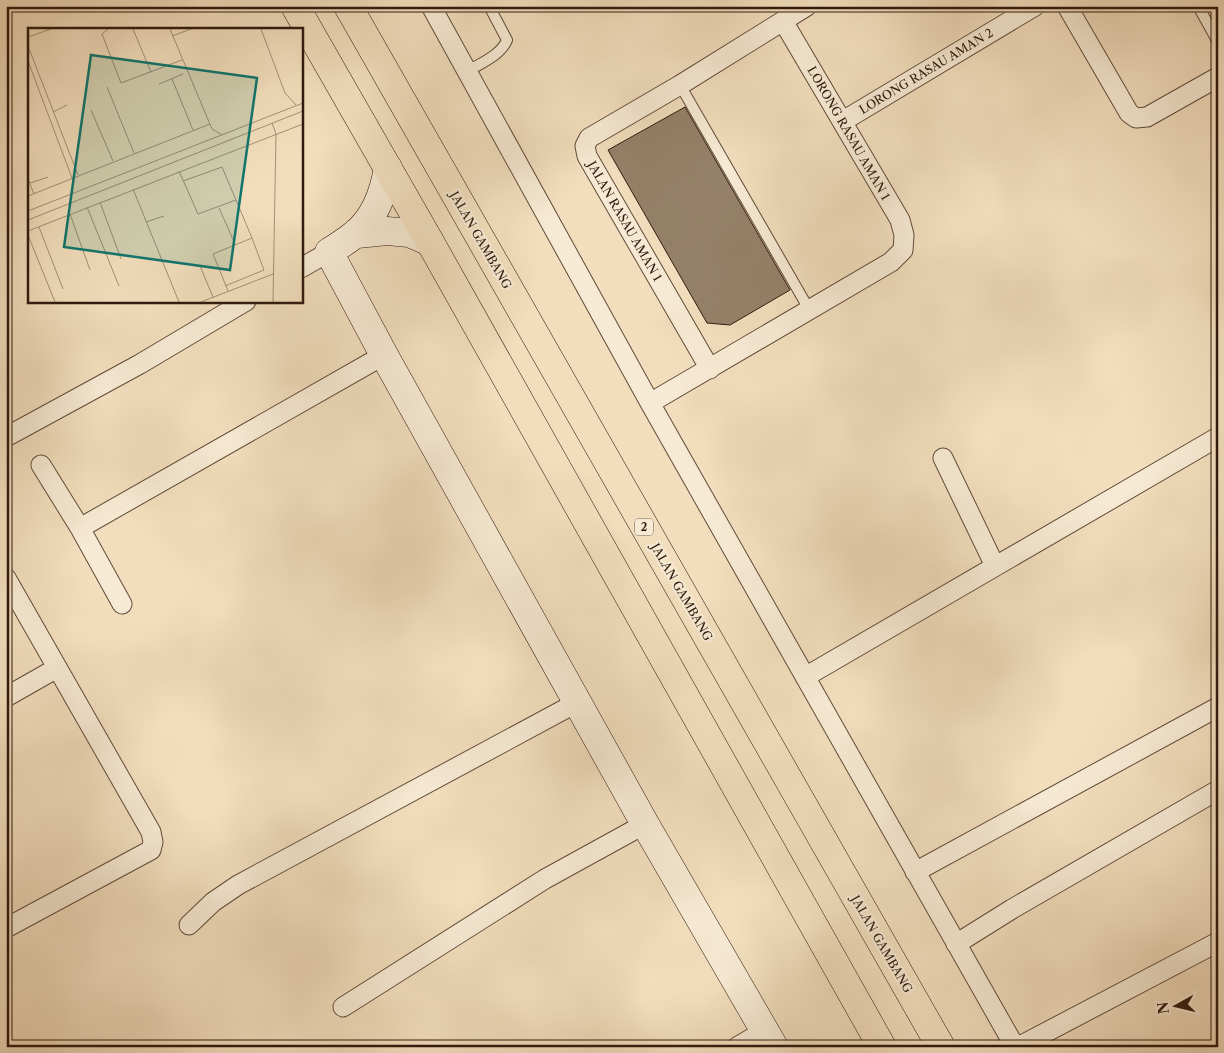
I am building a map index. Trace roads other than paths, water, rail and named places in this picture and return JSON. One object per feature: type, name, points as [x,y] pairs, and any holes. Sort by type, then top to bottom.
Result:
[{"type":"highway","points":[[295,6],[430,242],[882,1047]]},
{"type":"highway","name":"JALAN GAMBANG","points":[[348,6],[941,1047]]},
{"type":"street","points":[[431,6],[650,403],[956,944],[1017,1047],[1218,942]]},
{"type":"street","name":"JALAN RASAU AMAN 1","points":[[710,368],[587,156],[584,146],[589,138],[680,85],[807,6]]},
{"type":"street","name":"LORONG RASAU AMAN 2","points":[[843,121],[1036,6]]},
{"type":"street","points":[[1067,6],[1129,113],[1136,118],[1147,117],[1218,77]]},
{"type":"street","name":"LORONG RASAU AMAN 1","points":[[783,20],[900,220],[904,235],[903,250],[892,262],[810,310]]},
{"type":"street","points":[[302,267],[356,234],[374,212],[384,189],[388,168]]},
{"type":"street","points":[[356,234],[387,231],[409,233],[430,242]]},
{"type":"street","points":[[329,252],[384,355],[645,824],[769,1039],[737,1047]]},
{"type":"street","points":[[6,437],[140,364],[244,302]]},
{"type":"street","points":[[650,403],[810,310]]},
{"type":"street","points":[[80,528],[384,355]]},
{"type":"street","points":[[805,677],[1218,437]]},
{"type":"street","points":[[943,458],[995,566]]},
{"type":"street","points":[[41,464],[80,528],[122,604]]},
{"type":"street","points":[[6,578],[151,832],[153,842],[151,850],[6,928]]},
{"type":"street","points":[[6,697],[57,668]]},
{"type":"street","points":[[189,925],[212,902],[238,886],[578,702]]},
{"type":"street","points":[[915,872],[1218,707]]},
{"type":"street","points":[[956,944],[1012,909],[1218,790]]},
{"type":"street","points":[[343,1007],[545,879],[645,824]]},
{"type":"lane","points":[[468,71],[498,53],[507,40],[489,6]]},
{"type":"lane","points":[[1198,6],[1218,42]]},
{"type":"lane","points":[[680,85],[810,310]]}]
